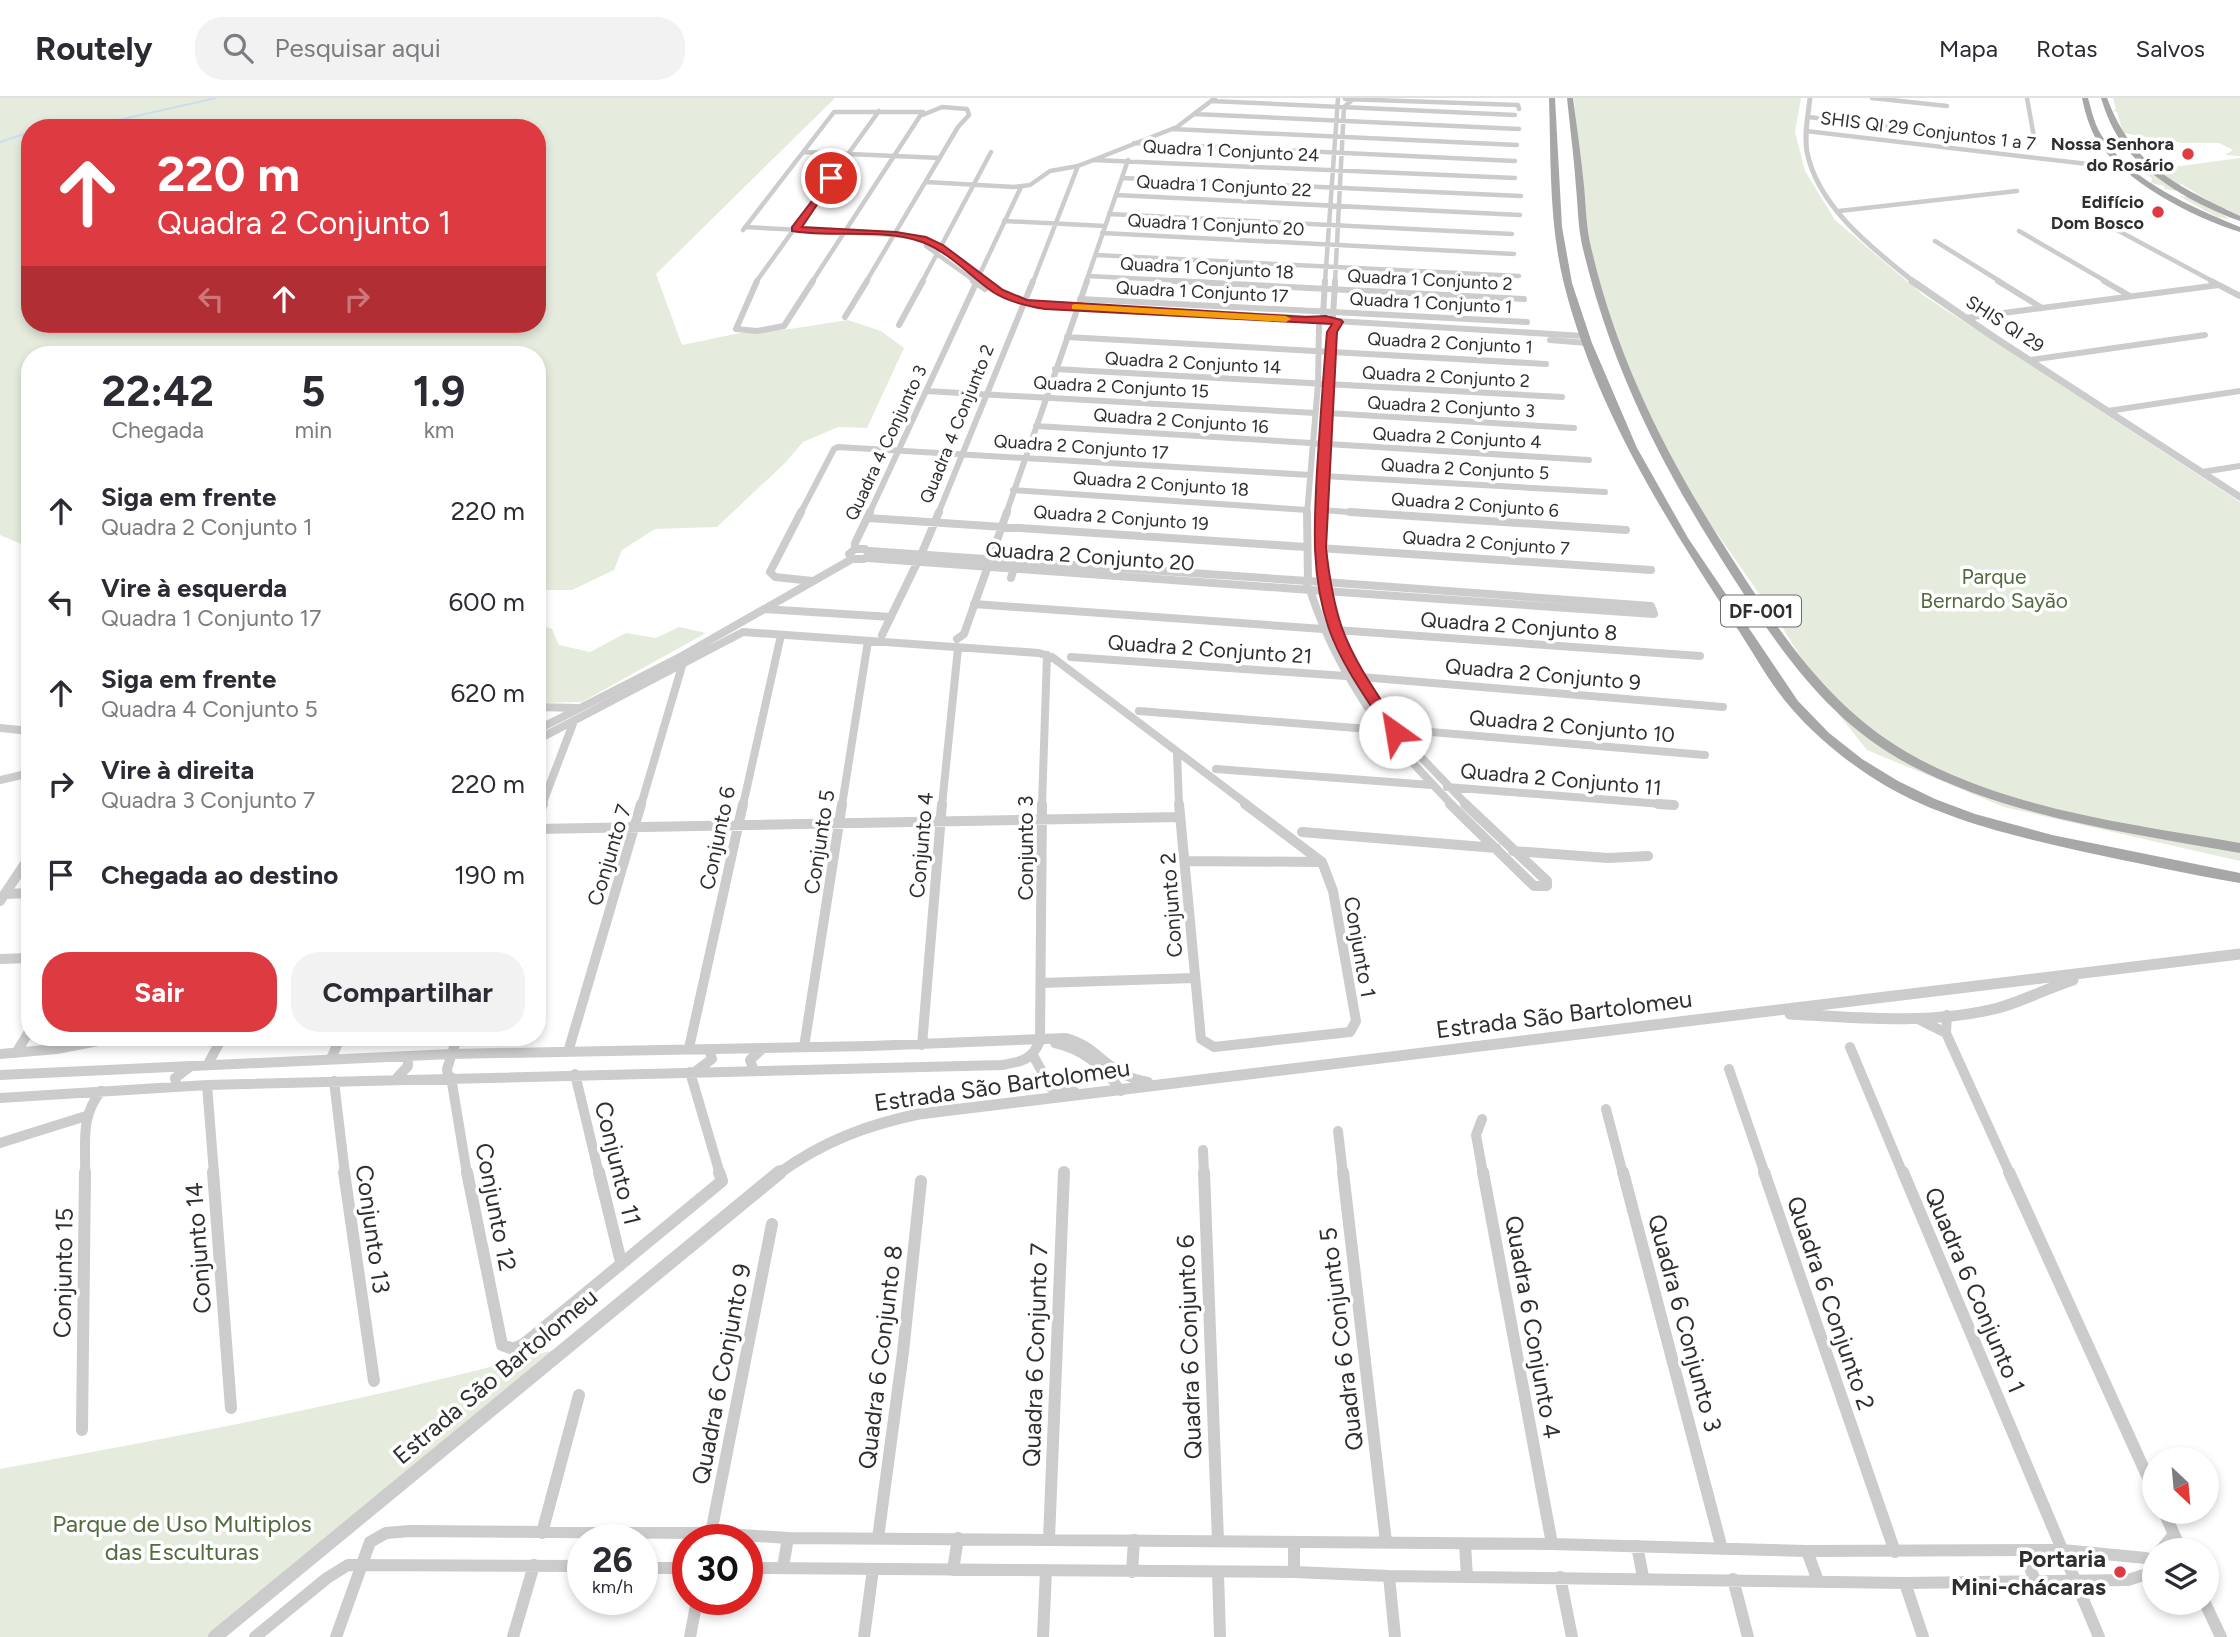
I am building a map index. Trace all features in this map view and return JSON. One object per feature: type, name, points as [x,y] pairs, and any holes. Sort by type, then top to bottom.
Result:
[{"type":"main road","name":"DF-001","points":[[1570,98],[1584,227],[1604,311],[1632,389],[1662,452],[1750,595],[1824,697],[1873,737],[1933,770],[1986,791],[2042,808],[2240,848]]},
{"type":"main road","points":[[2084,98],[2100,139],[2131,169],[2162,191],[2221,221],[2238,224]]},
{"type":"main road","points":[[2104,98],[2121,140],[2142,162],[2238,224]]},
{"type":"main road","name":"DF-001","points":[[1550,100],[1558,227],[1568,283],[1585,339],[1632,448],[1683,538],[1810,723],[1862,766],[1896,788],[1946,811],[2002,829],[2206,872],[2240,876]]},
{"type":"main road","points":[[2100,139],[2121,140]]},
{"type":"main road","points":[[1558,227],[1571,219],[1584,227]]},
{"type":"main road","points":[[1716,584],[1733,598],[1737,607],[1752,609],[1750,595]]},
{"type":"main road","points":[[1768,664],[1748,621],[1762,622],[1775,633]]},
{"type":"main road","name":"DF-001","points":[[2127,856],[2240,876]]},
{"type":"main road","points":[[2206,872],[2240,888]]},
{"type":"street","points":[[926,183],[1021,187],[1033,183],[1050,171],[1078,166],[1172,129],[1213,99],[1350,99],[1518,105],[1476,98]]},
{"type":"street","name":"SHIS QI 29","points":[[1810,98],[1806,131],[1808,156],[1826,193],[1878,253],[1965,318],[2240,497]]},
{"type":"street","points":[[1872,98],[1947,106]]},
{"type":"street","points":[[2027,98],[2038,143],[2028,142]]},
{"type":"street","points":[[1338,101],[1307,510],[1309,586],[1323,629],[1346,676],[1383,730],[1431,785],[1534,886],[1541,888],[1547,886],[1546,881],[1447,787],[1395,729],[1361,677],[1336,630],[1324,587],[1319,548],[1324,444],[1334,321],[1344,107],[1350,99]]},
{"type":"street","points":[[1338,101],[1344,107],[1515,114]]},
{"type":"street","points":[[804,152],[834,112],[921,114],[962,107],[970,113],[845,317]]},
{"type":"street","points":[[879,111],[753,286],[736,329],[757,331],[784,326],[921,114]]},
{"type":"street","points":[[1194,114],[1520,129]]},
{"type":"street","points":[[1808,117],[1948,133]]},
{"type":"street","points":[[1172,129],[1517,145]]},
{"type":"street","name":"SHIS QI 29 Conjuntos 1 a 7","points":[[1806,131],[2131,169]]},
{"type":"street","points":[[1134,143],[1515,161]]},
{"type":"street","points":[[804,152],[940,158]]},
{"type":"street","name":"Quadra 1 Conjunto 17","points":[[804,152],[744,229],[894,237],[914,242],[938,250],[977,280],[1024,304],[1077,310],[1321,321]]},
{"type":"street","points":[[900,325],[991,152]]},
{"type":"street","name":"Quadra 1 Conjunto 24","points":[[1093,160],[1515,178]]},
{"type":"street","points":[[957,643],[964,634],[1128,160]]},
{"type":"street","name":"Quadra 4 Conjunto 2","points":[[882,635],[920,558],[1078,166]]},
{"type":"street","points":[[1122,178],[1521,196]]},
{"type":"street","name":"Quadra 4 Conjunto 3","points":[[852,559],[849,554],[855,549],[855,543],[1021,187]]},
{"type":"street","points":[[1839,211],[2017,191]]},
{"type":"street","name":"Quadra 1 Conjunto 22","points":[[1116,195],[1520,215]]},
{"type":"street","points":[[1109,215],[1512,234]]},
{"type":"street","points":[[1004,221],[1105,226]]},
{"type":"street","points":[[2102,222],[2240,296]]},
{"type":"street","points":[[2019,231],[2130,296]]},
{"type":"street","name":"Quadra 1 Conjunto 20","points":[[1102,233],[1514,254]]},
{"type":"street","points":[[1935,241],[2042,308]]},
{"type":"street","points":[[1096,255],[1520,276]]},
{"type":"street","name":"Quadra 1 Conjunto 18","points":[[1088,276],[1334,289]]},
{"type":"street","points":[[1965,318],[2219,285]]},
{"type":"street","name":"Quadra 1 Conjunto 2","points":[[1334,289],[1524,299]]},
{"type":"street","name":"Quadra 1 Conjunto 17","points":[[1080,299],[1321,321]]},
{"type":"street","points":[[1321,321],[1513,334]]},
{"type":"street","points":[[1334,321],[1585,339]]},
{"type":"street","name":"Quadra 1 Conjunto 1","points":[[1334,321],[1527,322]]},
{"type":"street","points":[[1476,330],[1502,321]]},
{"type":"street","points":[[1512,321],[1504,326],[1513,334]]},
{"type":"street","points":[[2030,360],[2205,335]]},
{"type":"street","name":"Quadra 2 Conjunto 1","points":[[1067,337],[1546,364]]},
{"type":"street","name":"Quadra 2 Conjunto 14","points":[[1055,369],[1328,384]]},
{"type":"street","name":"Quadra 2 Conjunto 2","points":[[1328,384],[1562,397]]},
{"type":"street","name":"Quadra 2 Conjunto 15","points":[[926,391],[1315,412]]},
{"type":"street","points":[[2108,411],[2240,391]]},
{"type":"street","name":"Quadra 2 Conjunto 3","points":[[1327,413],[1574,428]]},
{"type":"street","name":"Quadra 2 Conjunto 16","points":[[1036,426],[1324,444]]},
{"type":"street","name":"Quadra 2 Conjunto 4","points":[[1324,444],[1589,460]]},
{"type":"street","name":"Quadra 2 Conjunto 17","points":[[812,581],[775,577],[769,572],[834,449],[850,446],[1310,475]]},
{"type":"street","points":[[2202,472],[2240,466]]},
{"type":"street","name":"Quadra 2 Conjunto 5","points":[[1323,476],[1605,492]]},
{"type":"street","name":"Quadra 2 Conjunto 18","points":[[1013,490],[1307,510]]},
{"type":"street","name":"Quadra 2 Conjunto 6","points":[[1321,510],[1626,530]]},
{"type":"street","name":"Quadra 2 Conjunto 19","points":[[868,518],[1306,547]]},
{"type":"street","name":"Quadra 2 Conjunto 7","points":[[1319,548],[1651,570]]},
{"type":"street","points":[[855,549],[868,555]]},
{"type":"street","points":[[546,725],[682,656],[852,559],[868,555]]},
{"type":"street","name":"Quadra 2 Conjunto 20","points":[[868,555],[989,563],[1014,568],[1309,586]]},
{"type":"street","points":[[989,563],[1653,610]]},
{"type":"street","points":[[1011,579],[1014,568]]},
{"type":"street","points":[[974,604],[1323,629]]},
{"type":"street","points":[[764,609],[891,617]]},
{"type":"street","name":"Quadra 2 Conjunto 8","points":[[1336,630],[1700,656]]},
{"type":"street","points":[[546,735],[682,666],[738,633],[957,643],[1047,655],[1322,862]]},
{"type":"street","name":"Conjunto 6","points":[[689,1048],[780,635]]},
{"type":"street","name":"Conjunto 5","points":[[804,1047],[868,641]]},
{"type":"street","name":"Conjunto 4","points":[[922,1045],[957,643]]},
{"type":"street","name":"Conjunto 3","points":[[1032,1058],[1040,1041],[1043,731],[1047,655]]},
{"type":"street","name":"Quadra 2 Conjunto 21","points":[[1071,657],[1346,676]]},
{"type":"street","name":"Conjunto 7","points":[[568,1052],[682,666]]},
{"type":"street","name":"Quadra 2 Conjunto 9","points":[[1361,677],[1723,707]]},
{"type":"street","points":[[546,707],[579,708]]},
{"type":"street","name":"Quadra 2 Conjunto 10","points":[[1139,711],[1705,755]]},
{"type":"street","points":[[546,795],[574,721]]},
{"type":"street","points":[[0,728],[21,730]]},
{"type":"street","name":"Conjunto 2","points":[[1177,753],[1199,1036],[1206,1044],[1214,1047]]},
{"type":"street","points":[[1216,769],[1431,785]]},
{"type":"street","points":[[0,773],[21,772]]},
{"type":"street","points":[[0,780],[21,774]]},
{"type":"street","name":"Quadra 2 Conjunto 11","points":[[1447,787],[1674,805]]},
{"type":"street","points":[[546,829],[1180,817]]},
{"type":"street","points":[[1302,832],[1608,858],[1648,856]]},
{"type":"street","points":[[1186,861],[1322,862]]},
{"type":"street","name":"Conjunto 1","points":[[1214,1047],[1345,1034],[1353,1030],[1356,1021],[1333,891],[1322,862]]},
{"type":"street","points":[[2,897],[21,869]]},
{"type":"street","points":[[2,897],[21,894]]},
{"type":"street","name":"Estrada São Bartolomeu","points":[[215,1637],[752,1192],[798,1158],[836,1137],[874,1123],[919,1114],[2240,954]]},
{"type":"street","points":[[0,959],[21,958]]},
{"type":"street","name":"Estrada São Bartolomeu","points":[[1759,1013],[1901,1021],[1918,1019],[2007,1004],[2095,973]]},
{"type":"street","points":[[1041,983],[1194,978]]},
{"type":"street","points":[[1968,989],[1977,998],[1982,1010]]},
{"type":"street","points":[[1891,998],[1892,1009],[1901,1021]]},
{"type":"street","points":[[1947,1014],[1946,1033],[2142,1465]]},
{"type":"street","points":[[1918,1019],[1946,1033]]},
{"type":"street","points":[[0,1075],[451,1054],[922,1045],[1074,1039],[1121,1077],[1133,1081],[1178,1084]]},
{"type":"street","points":[[1040,1041],[1074,1048],[1114,1081],[1121,1091]]},
{"type":"street","points":[[16,1053],[21,1045]]},
{"type":"street","points":[[0,1054],[83,1046]]},
{"type":"street","points":[[208,1064],[218,1046]]},
{"type":"street","points":[[331,1059],[337,1046]]},
{"type":"street","name":"Conjunto 12","points":[[454,1046],[447,1069],[502,1345],[513,1349],[524,1344],[621,1262]]},
{"type":"street","name":"Quadra 6 Conjunto 1","points":[[1850,1047],[2099,1637]]},
{"type":"street","points":[[754,1071],[750,1060],[764,1048]]},
{"type":"street","points":[[692,1072],[712,1059],[709,1049]]},
{"type":"street","points":[[396,1079],[408,1066],[408,1056]]},
{"type":"street","points":[[0,1098],[207,1085],[1002,1065],[1032,1058]]},
{"type":"street","points":[[1032,1058],[1051,1088],[1094,1094]]},
{"type":"street","points":[[1032,1058],[1049,1099]]},
{"type":"street","points":[[177,1087],[175,1078],[193,1065]]},
{"type":"street","name":"Quadra 6 Conjunto 2","points":[[1729,1069],[1895,1552]]},
{"type":"street","points":[[621,1262],[722,1181],[692,1072]]},
{"type":"street","name":"Conjunto 11","points":[[575,1074],[621,1262]]},
{"type":"street","name":"Conjunto 13","points":[[334,1081],[350,1221],[373,1381]]},
{"type":"street","name":"Conjunto 14","points":[[207,1085],[231,1408]]},
{"type":"street","points":[[0,1143],[86,1116],[89,1107],[102,1091]]},
{"type":"street","name":"Quadra 6 Conjunto 3","points":[[1606,1109],[1722,1549]]},
{"type":"street","name":"Conjunto 15","points":[[82,1430],[86,1116]]},
{"type":"street","name":"Quadra 6 Conjunto 4","points":[[1482,1119],[1476,1135],[1552,1544]]},
{"type":"street","name":"Quadra 6 Conjunto 5","points":[[1338,1131],[1386,1542]]},
{"type":"street","name":"Quadra 6 Conjunto 6","points":[[1203,1150],[1218,1541]]},
{"type":"street","name":"Quadra 6 Conjunto 7","points":[[1049,1539],[1064,1171]]},
{"type":"street","name":"Quadra 6 Conjunto 8","points":[[878,1538],[903,1352],[921,1181]]},
{"type":"street","name":"Quadra 6 Conjunto 9","points":[[712,1524],[772,1224]]},
{"type":"street","points":[[542,1533],[579,1395]]},
{"type":"street","points":[[2169,1524],[2176,1538]]},
{"type":"street","points":[[336,1637],[370,1542],[386,1533],[567,1534]]},
{"type":"street","points":[[2171,1538],[2174,1534]]},
{"type":"street","points":[[763,1536],[1552,1544],[1895,1552],[2062,1550],[2142,1557]]},
{"type":"street","points":[[783,1567],[788,1538]]},
{"type":"street","points":[[953,1570],[958,1538]]},
{"type":"street","points":[[1132,1572],[1134,1541]]},
{"type":"street","points":[[1294,1542],[1294,1572]]},
{"type":"street","points":[[1465,1544],[1467,1577]]},
{"type":"street","points":[[1637,1546],[1643,1577]]},
{"type":"street","points":[[1807,1551],[1818,1581]]},
{"type":"street","points":[[2023,1551],[2035,1580]]},
{"type":"street","points":[[255,1637],[327,1578],[348,1565],[567,1566]]},
{"type":"street","points":[[513,1637],[534,1565]]},
{"type":"street","points":[[763,1568],[1294,1572],[1389,1576],[1643,1577],[1905,1583],[2128,1580],[2142,1577]]},
{"type":"street","points":[[864,1637],[873,1569]]},
{"type":"street","points":[[1043,1637],[1046,1570]]},
{"type":"street","points":[[1218,1573],[1220,1637]]},
{"type":"street","points":[[1389,1576],[1395,1637]]},
{"type":"street","points":[[1560,1577],[1572,1637]]},
{"type":"street","points":[[1733,1579],[1748,1637]]},
{"type":"street","points":[[1905,1583],[1923,1637]]},
{"type":"street","points":[[690,1637],[694,1615]]},
{"type":"street","points":[[2211,1615],[2221,1637]]},
{"type":"green space","points":[[0,98],[835,98],[656,274],[682,345],[740,333],[848,320],[881,331],[904,348],[867,428],[838,427],[803,442],[785,463],[717,527],[655,529],[622,550],[614,570],[572,590],[546,590],[546,346],[21,346],[21,544],[0,535]]},
{"type":"green space","name":"Parque Bernardo Sayão","points":[[1574,98],[1801,98],[1795,132],[1805,171],[1835,220],[1923,295],[2240,502],[2240,861],[2004,807],[1867,750],[1828,701],[1779,622],[1676,475],[1610,337],[1587,248]]},
{"type":"green space","points":[[2113,98],[2240,98],[2240,156],[2225,155],[2233,150],[2219,143],[2182,143],[2123,133],[2117,112],[2113,111],[2116,109]]},
{"type":"green space","points":[[2240,158],[2240,219],[2227,209],[2217,211],[2230,219],[2217,217],[2179,196],[2209,201],[2181,184],[2175,191],[2165,189],[2164,186],[2151,183],[2152,178],[2133,166],[2150,169],[2174,182],[2148,163],[2158,162],[2173,167]]},
{"type":"green space","points":[[546,627],[552,629],[559,645],[590,652],[626,633],[656,638],[679,627],[706,633],[582,702],[546,703]]},
{"type":"green space","name":"Parque de Uso Multiplos das Esculturas","points":[[572,1345],[218,1637],[0,1637],[0,1469],[359,1398]]},
{"type":"waterway","points":[[123,119],[216,98]]},
{"type":"waterway","points":[[0,142],[21,135]]},
{"type":"slow traffic","points":[[1075,307],[1286,319]]},
{"type":"place","name":"Nossa Senhora do Rosário","points":[[2188,154]]},
{"type":"place","name":"Edifício Dom Bosco","points":[[2158,212]]},
{"type":"place","name":"Portaria Mini-chácaras","points":[[2120,1572]]},
{"type":"route","points":[[831,178],[796,229],[896,234],[923,239],[940,247],[999,292],[1025,302],[1045,306],[1326,319],[1338,322],[1332,330],[1319,548],[1327,587],[1325,591],[1336,630],[1395,732]]}]
